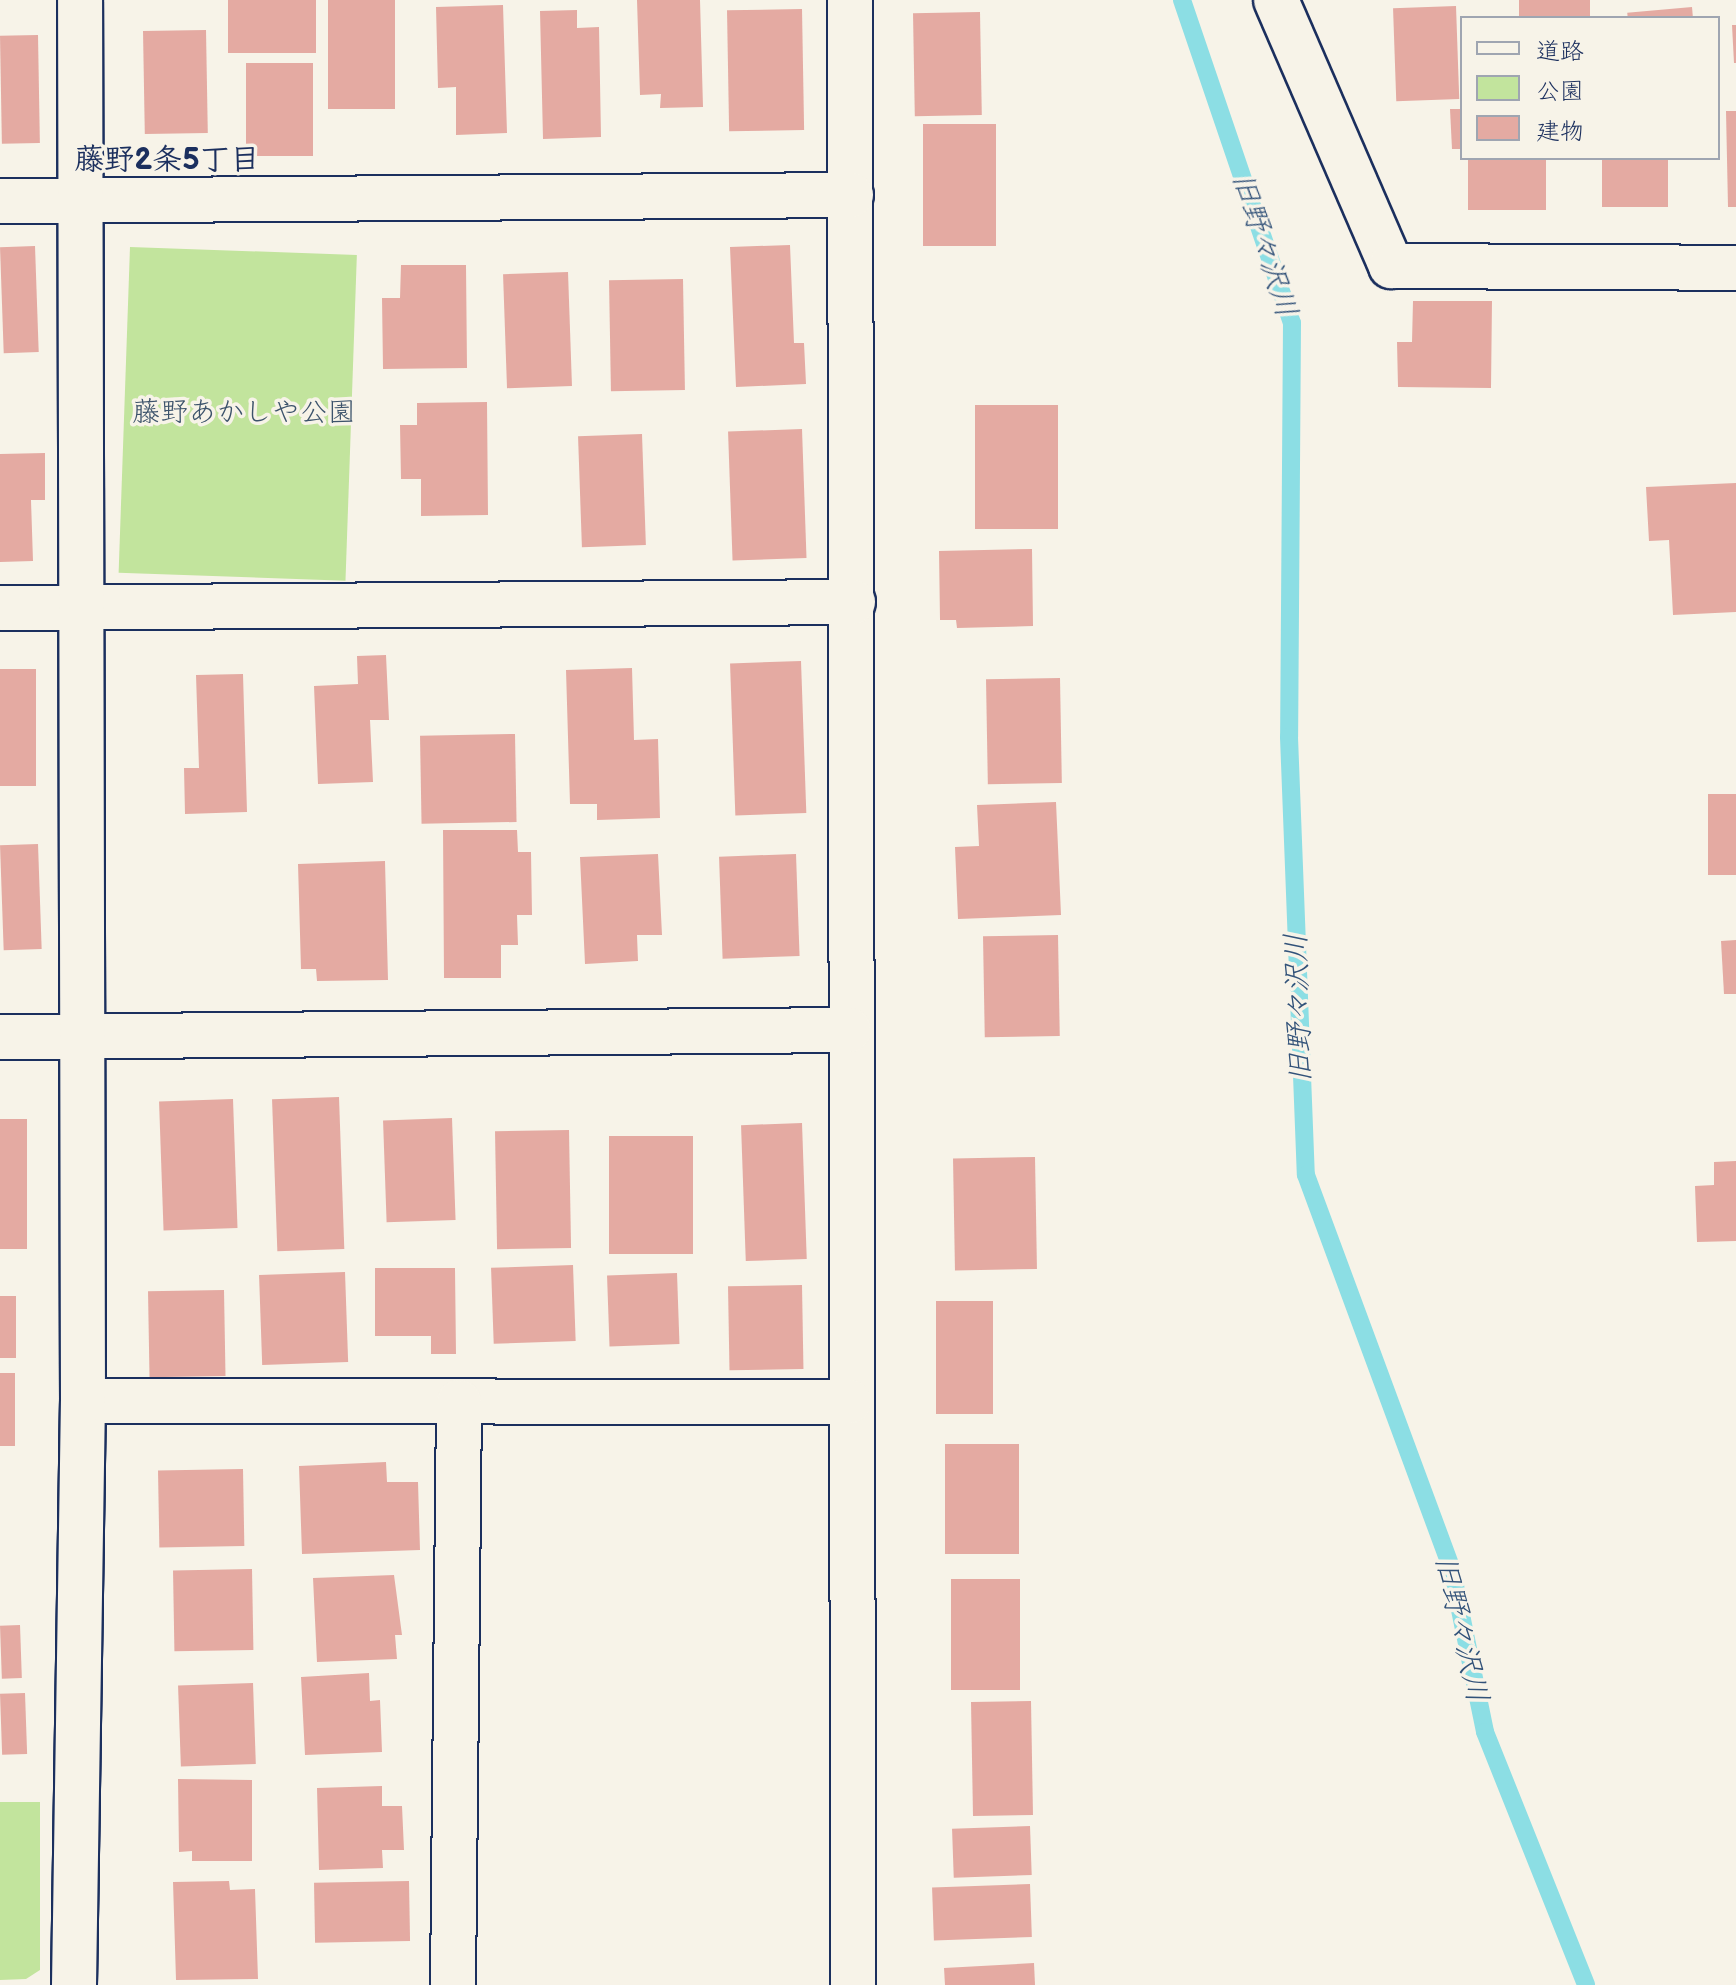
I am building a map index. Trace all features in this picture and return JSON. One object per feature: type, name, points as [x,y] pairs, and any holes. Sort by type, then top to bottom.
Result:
[{"type":"street","points":[[74,1985],[83,1401],[78,607],[80,0]]},
{"type":"street","points":[[850,0],[853,602],[849,1402],[853,1985]]},
{"type":"street","points":[[1276,0],[1391,266],[1736,268]]},
{"type":"street","points":[[0,201],[851,195]]},
{"type":"street","points":[[0,608],[853,602]]},
{"type":"street","points":[[0,1037],[849,1030]]},
{"type":"street","points":[[83,1401],[849,1402]]},
{"type":"street","points":[[453,1985],[459,1402]]},
{"type":"green space","name":"藤野あかしや公園","points":[[130,247],[357,255],[345,581],[119,573]]},
{"type":"green space","points":[[0,1802],[40,1802],[40,1970],[26,1979],[0,1980]]},
{"type":"building","points":[[228,0],[316,0],[316,53],[228,53]]},
{"type":"building","points":[[328,0],[395,0],[395,109],[328,109]]},
{"type":"building","points":[[637,0],[700,0],[703,107],[660,108],[661,94],[640,95]]},
{"type":"building","points":[[1519,0],[1590,0],[1590,16],[1519,16]]},
{"type":"building","points":[[503,5],[507,133],[456,135],[456,87],[438,88],[436,7]]},
{"type":"building","points":[[1456,6],[1459,99],[1396,101],[1393,8]]},
{"type":"building","points":[[1692,7],[1693,16],[1628,16],[1627,13]]},
{"type":"building","points":[[802,9],[804,130],[729,131],[727,10]]},
{"type":"building","points":[[577,10],[577,28],[599,27],[601,137],[543,139],[540,11]]},
{"type":"building","points":[[980,12],[982,115],[915,116],[913,13]]},
{"type":"building","points":[[1732,25],[1736,25],[1736,63],[1734,63]]},
{"type":"building","points":[[206,30],[208,133],[145,134],[143,31]]},
{"type":"building","points":[[38,35],[40,143],[2,144],[0,36]]},
{"type":"building","points":[[246,63],[313,63],[313,156],[246,156]]},
{"type":"building","points":[[1450,109],[1460,109],[1460,149],[1452,149]]},
{"type":"building","points":[[1726,111],[1736,111],[1736,207],[1728,207]]},
{"type":"building","points":[[923,124],[996,124],[996,246],[923,246]]},
{"type":"building","points":[[1468,160],[1546,160],[1546,210],[1468,210]]},
{"type":"building","points":[[1602,160],[1668,160],[1668,207],[1602,207]]},
{"type":"building","points":[[790,245],[794,343],[804,343],[806,384],[736,387],[730,247]]},
{"type":"building","points":[[35,246],[39,352],[4,353],[0,247]]},
{"type":"building","points":[[401,265],[466,265],[467,368],[383,369],[382,298],[400,298]]},
{"type":"building","points":[[568,272],[572,386],[507,388],[503,274]]},
{"type":"building","points":[[683,279],[685,390],[611,391],[609,280]]},
{"type":"building","points":[[1413,301],[1492,301],[1491,388],[1398,387],[1397,342],[1412,342]]},
{"type":"building","points":[[487,402],[488,515],[421,516],[421,479],[401,479],[400,425],[417,425],[417,403]]},
{"type":"building","points":[[975,405],[1058,405],[1058,529],[975,529]]},
{"type":"building","points":[[802,429],[807,558],[733,561],[728,432]]},
{"type":"building","points":[[642,434],[646,545],[582,547],[578,436]]},
{"type":"building","points":[[45,453],[45,500],[31,500],[33,561],[0,562],[0,454]]},
{"type":"building","points":[[1736,483],[1736,612],[1673,615],[1669,540],[1649,541],[1646,487]]},
{"type":"building","points":[[1032,549],[1033,626],[957,628],[956,620],[940,620],[939,551]]},
{"type":"building","points":[[386,655],[389,720],[370,720],[373,782],[318,784],[314,686],[358,684],[357,656]]},
{"type":"building","points":[[801,661],[806,813],[735,815],[730,663]]},
{"type":"building","points":[[632,668],[634,740],[658,739],[660,818],[597,820],[597,804],[570,804],[566,670]]},
{"type":"building","points":[[0,669],[36,669],[36,786],[0,786]]},
{"type":"building","points":[[243,674],[247,812],[185,814],[184,768],[199,768],[196,675]]},
{"type":"building","points":[[1060,678],[1062,783],[988,784],[986,679]]},
{"type":"building","points":[[515,734],[517,822],[422,824],[420,736]]},
{"type":"building","points":[[1708,794],[1736,794],[1736,875],[1708,875]]},
{"type":"building","points":[[1056,802],[1061,915],[958,919],[955,847],[979,846],[977,805]]},
{"type":"building","points":[[443,830],[517,830],[518,852],[531,852],[532,915],[517,915],[518,945],[501,945],[501,978],[444,978]]},
{"type":"building","points":[[38,844],[42,949],[4,950],[0,845]]},
{"type":"building","points":[[658,854],[662,935],[637,935],[638,961],[585,964],[580,857]]},
{"type":"building","points":[[796,854],[800,956],[723,959],[719,857]]},
{"type":"building","points":[[385,861],[388,980],[317,981],[316,969],[301,969],[298,864]]},
{"type":"building","points":[[1058,935],[1060,1036],[985,1037],[983,936]]},
{"type":"building","points":[[1736,940],[1736,994],[1724,994],[1721,941]]},
{"type":"building","points":[[339,1097],[344,1249],[277,1251],[272,1099]]},
{"type":"building","points":[[233,1099],[238,1228],[164,1231],[159,1102]]},
{"type":"building","points":[[452,1118],[456,1220],[387,1222],[383,1120]]},
{"type":"building","points":[[0,1119],[27,1119],[27,1249],[0,1249]]},
{"type":"building","points":[[802,1123],[807,1259],[746,1261],[741,1125]]},
{"type":"building","points":[[569,1130],[571,1248],[497,1249],[495,1131]]},
{"type":"building","points":[[609,1136],[693,1136],[693,1254],[609,1254]]},
{"type":"building","points":[[1035,1157],[1037,1269],[955,1270],[953,1158]]},
{"type":"building","points":[[1736,1161],[1736,1241],[1697,1242],[1695,1186],[1714,1185],[1714,1162]]},
{"type":"building","points":[[573,1265],[576,1341],[494,1344],[491,1268]]},
{"type":"building","points":[[375,1268],[455,1268],[456,1354],[431,1354],[431,1336],[375,1336]]},
{"type":"building","points":[[345,1272],[348,1362],[262,1365],[259,1275]]},
{"type":"building","points":[[677,1273],[679,1344],[610,1346],[607,1275]]},
{"type":"building","points":[[802,1285],[803,1369],[729,1370],[728,1286]]},
{"type":"building","points":[[224,1290],[226,1376],[150,1377],[148,1291]]},
{"type":"building","points":[[0,1296],[16,1296],[16,1358],[0,1358]]},
{"type":"building","points":[[936,1301],[993,1301],[993,1414],[936,1414]]},
{"type":"building","points":[[0,1373],[15,1373],[15,1446],[0,1446]]},
{"type":"building","points":[[945,1444],[1019,1444],[1019,1554],[945,1554]]},
{"type":"building","points":[[386,1462],[387,1482],[418,1482],[420,1550],[302,1554],[299,1466]]},
{"type":"building","points":[[243,1469],[244,1546],[159,1547],[158,1470]]},
{"type":"building","points":[[252,1569],[253,1650],[174,1651],[173,1570]]},
{"type":"building","points":[[394,1575],[402,1635],[395,1635],[397,1659],[317,1662],[313,1578]]},
{"type":"building","points":[[951,1579],[1020,1579],[1020,1690],[951,1690]]},
{"type":"building","points":[[20,1625],[22,1678],[2,1679],[0,1626]]},
{"type":"building","points":[[369,1673],[370,1701],[380,1700],[382,1752],[305,1755],[301,1677]]},
{"type":"building","points":[[253,1683],[256,1764],[181,1767],[178,1686]]},
{"type":"building","points":[[25,1693],[27,1754],[2,1755],[0,1694]]},
{"type":"building","points":[[1031,1701],[1033,1815],[973,1816],[971,1702]]},
{"type":"building","points":[[178,1779],[252,1780],[252,1861],[192,1861],[192,1851],[179,1852]]},
{"type":"building","points":[[382,1786],[382,1806],[402,1806],[404,1850],[382,1850],[383,1868],[319,1870],[317,1788]]},
{"type":"building","points":[[1030,1826],[1032,1875],[954,1878],[952,1829]]},
{"type":"building","points":[[229,1881],[230,1890],[255,1889],[258,1979],[176,1980],[173,1882]]},
{"type":"building","points":[[409,1881],[410,1941],[315,1943],[314,1883]]},
{"type":"building","points":[[1030,1884],[1032,1937],[934,1940],[932,1887]]},
{"type":"building","points":[[1034,1963],[1035,1985],[945,1985],[944,1968]]},
{"type":"waterway","name":"旧野々沢川","points":[[1182,0],[1292,323],[1289,737],[1306,1175],[1451,1566],[1485,1732],[1586,1985]]},
{"type":"district","name":"藤野2条5丁目","points":[[167,160]]}]
